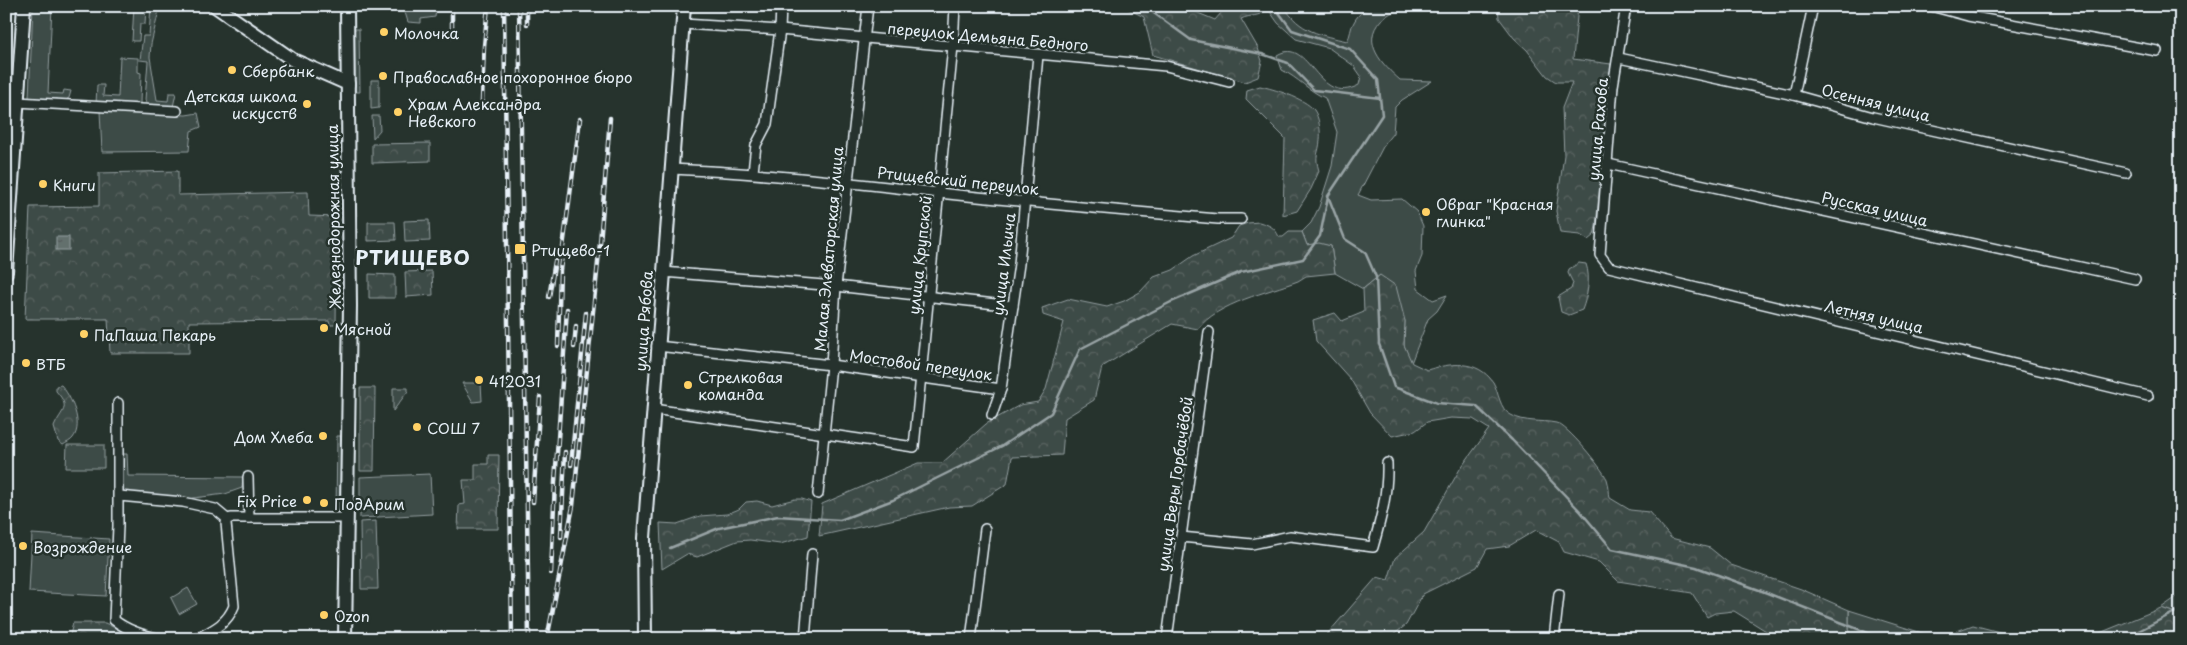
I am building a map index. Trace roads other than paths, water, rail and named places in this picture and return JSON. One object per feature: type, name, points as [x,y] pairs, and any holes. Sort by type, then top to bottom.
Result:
[{"type":"street","points":[[6,272],[24,6]]},
{"type":"street","points":[[215,6],[242,32],[294,60],[348,84]]},
{"type":"street","name":"Железнодорожная улица","points":[[345,639],[350,306],[347,6]]},
{"type":"street","name":"улица Рябова","points":[[645,639],[644,538],[684,6]]},
{"type":"street","points":[[753,172],[756,145],[767,124],[780,30],[781,6]]},
{"type":"street","name":"Малая Элеваторская улица","points":[[818,494],[831,365],[836,286],[868,6]]},
{"type":"street","name":"улица Крупской","points":[[824,434],[914,447],[953,46],[955,6]]},
{"type":"street","name":"улица Рахова","points":[[1600,255],[1613,86],[1626,6]]},
{"type":"street","points":[[1794,95],[1813,6]]},
{"type":"street","points":[[1931,6],[1968,16],[2157,52]]},
{"type":"street","name":"переулок Демьяна Бедного","points":[[683,24],[780,30],[1166,66],[1229,82]]},
{"type":"street","name":"улица Ильича","points":[[992,415],[1001,389],[1012,306],[1038,55]]},
{"type":"street","name":"Осенняя улица","points":[[1619,58],[1794,95],[1873,117],[2126,173]]},
{"type":"street","points":[[17,102],[176,111]]},
{"type":"street","name":"Русская улица","points":[[1608,164],[2135,279]]},
{"type":"street","name":"Ртищевский переулок","points":[[672,169],[753,172],[848,181],[939,193],[1218,220],[1241,219]]},
{"type":"street","name":"Летняя улица","points":[[1600,255],[1609,267],[2148,396]]},
{"type":"street","points":[[663,272],[836,286],[928,298],[1012,306]]},
{"type":"street","name":"улица Веры Горбачёвой","points":[[1167,639],[1209,332]]},
{"type":"street","name":"Мостовой переулок","points":[[658,346],[831,365],[1001,389]]},
{"type":"street","points":[[118,403],[118,496],[114,620],[121,626],[148,637],[162,639]]},
{"type":"street","points":[[653,409],[824,434]]},
{"type":"street","points":[[1181,537],[1252,544],[1290,536],[1373,547],[1384,510],[1387,463]]},
{"type":"street","points":[[248,478],[249,518]]},
{"type":"street","points":[[118,496],[183,502],[207,507],[215,509],[227,519],[346,518]]},
{"type":"street","points":[[196,639],[224,623],[230,617],[234,606],[227,519]]},
{"type":"street","points":[[972,639],[986,529]]},
{"type":"street","points":[[805,639],[812,554]]},
{"type":"street","points":[[1554,639],[1560,594]]},
{"type":"water","points":[[56,237],[69,237],[69,250],[56,250]]},
{"type":"waterway","points":[[1144,6],[1191,40],[1262,54],[1288,63],[1314,90],[1380,98]]},
{"type":"waterway","points":[[1274,6],[1292,30],[1350,49],[1378,80],[1382,115],[1328,196],[1345,239],[1365,252],[1376,277],[1379,344],[1394,387],[1437,403],[1476,406],[1512,440],[1581,512],[1612,549],[1696,567],[1883,639]]},
{"type":"waterway","points":[[670,548],[719,528],[778,516],[840,520],[893,500],[1002,446],[1051,413],[1080,349],[1171,302],[1241,272],[1303,259],[1320,236],[1328,197]]},
{"type":"waterway","points":[[2123,639],[2181,609]]},
{"type":"railway","points":[[452,6],[452,36]]},
{"type":"railway","points":[[482,101],[488,6]]},
{"type":"railway","points":[[504,6],[512,639]]},
{"type":"railway","points":[[519,6],[529,639]]},
{"type":"railway","points":[[527,6],[527,24]]},
{"type":"railway","points":[[547,639],[573,506],[600,243],[610,118]]},
{"type":"railway","points":[[558,346],[560,270],[580,119]]},
{"type":"railway","points":[[549,297],[555,261]]},
{"type":"railway","points":[[551,573],[555,482],[567,309]]},
{"type":"railway","points":[[571,465],[586,313]]},
{"type":"railway","points":[[574,347],[576,326]]},
{"type":"railway","points":[[533,502],[540,397]]},
{"type":"railway","points":[[561,537],[565,452]]},
{"type":"place","name":"Молочка","points":[[384,32]]},
{"type":"place","name":"Сбербанк","points":[[232,70]]},
{"type":"place","name":"Православное похоронное бюро","points":[[383,76]]},
{"type":"place","name":"Детская школа искусств","points":[[307,104]]},
{"type":"place","name":"Храм Александра Невского","points":[[398,112]]},
{"type":"place","name":"Книги","points":[[43,184]]},
{"type":"place","name":"Овраг \"Красная глинка\"","points":[[1426,212]]},
{"type":"place","name":"Ртищево-1","points":[[520,249]]},
{"type":"place","name":"Мясной","points":[[324,328]]},
{"type":"place","name":"ПаПаша Пекарь","points":[[84,334]]},
{"type":"place","name":"ВТБ","points":[[26,363]]},
{"type":"place","name":"412031","points":[[479,380]]},
{"type":"place","name":"Стрелковая команда","points":[[688,385]]},
{"type":"place","name":"СОШ 7","points":[[417,427]]},
{"type":"place","name":"Дом Хлеба","points":[[323,436]]},
{"type":"place","name":"Fix Price","points":[[307,500]]},
{"type":"place","name":"ПодАрим","points":[[324,503]]},
{"type":"place","name":"Возрождение","points":[[23,546]]},
{"type":"place","name":"Ozon","points":[[324,615]]},
{"type":"district","name":"РТИЩЕВО","points":[[413,257]]}]
